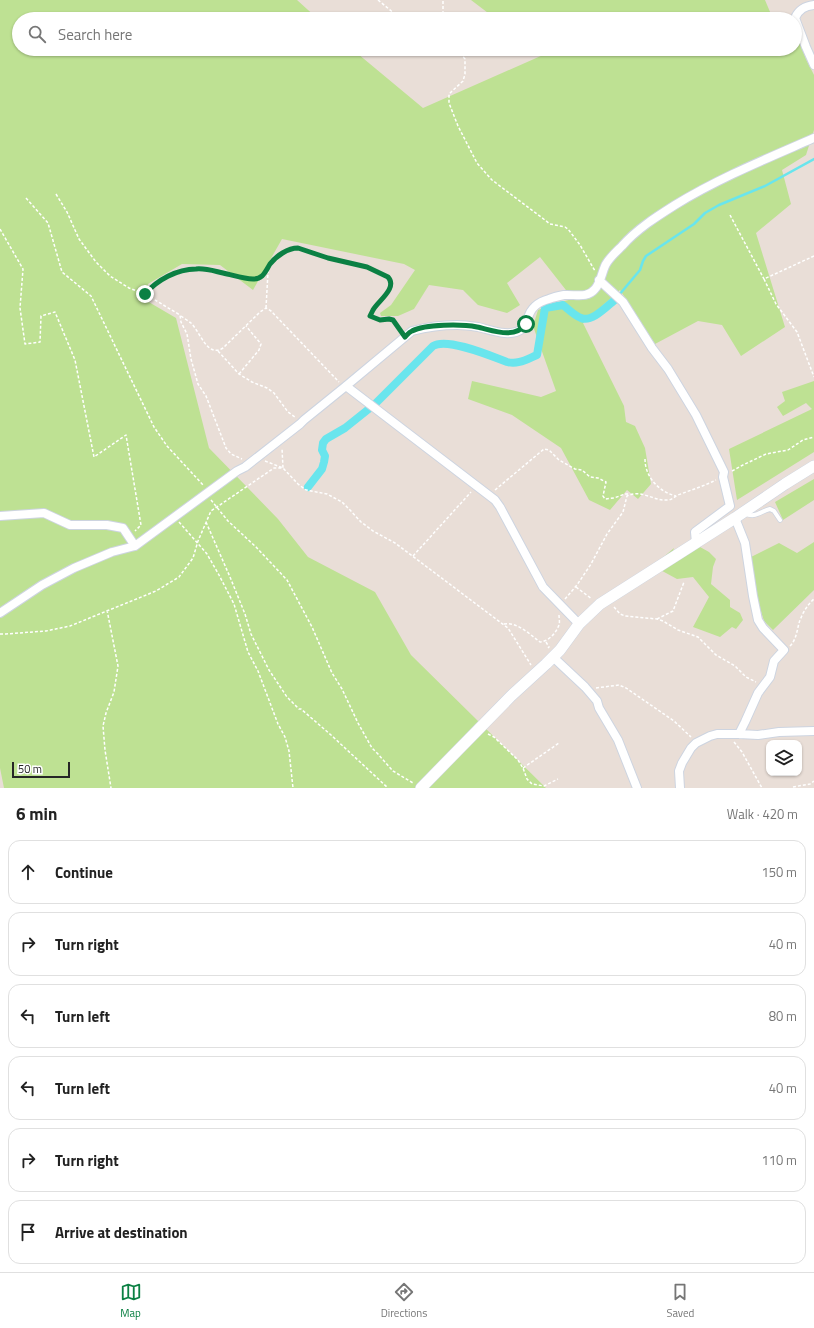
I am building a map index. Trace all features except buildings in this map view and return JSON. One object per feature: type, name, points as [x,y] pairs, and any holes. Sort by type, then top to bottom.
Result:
[{"type":"street","points":[[797,12],[798,10],[814,5]]},
{"type":"street","points":[[802,36],[814,64]]},
{"type":"street","points":[[0,613],[42,585],[74,568],[112,552],[135,546],[174,516],[207,494],[237,471],[245,467],[412,331],[445,325],[458,325],[476,327],[496,332],[514,332],[526,324],[534,306],[539,303],[565,295],[580,296],[595,289],[607,262],[623,244],[649,221],[706,186],[814,138]]},
{"type":"street","points":[[599,280],[623,302],[652,348],[668,369],[696,415],[724,472],[723,477],[730,506],[695,532],[696,543]]},
{"type":"street","points":[[345,387],[495,500],[543,587],[579,624]]},
{"type":"street","points":[[422,788],[479,729],[560,650],[579,624],[603,602],[814,466]]},
{"type":"street","points":[[0,516],[44,512],[70,525],[106,525],[123,528],[135,546]]},
{"type":"street","points":[[739,515],[758,620],[763,628],[784,650],[774,660],[770,677],[758,692],[739,734]]},
{"type":"street","points":[[553,657],[597,701],[599,708],[618,740],[638,788]]},
{"type":"street","points":[[680,788],[679,771],[691,748],[698,742],[717,734],[758,735],[779,732],[814,732]]},
{"type":"lane","points":[[739,515],[756,515],[762,510],[770,508],[780,520]]},
{"type":"path","points":[[378,0],[393,12]]},
{"type":"path","points":[[443,0],[443,12]]},
{"type":"path","points":[[462,56],[464,58],[465,74],[463,81],[449,94],[449,103],[458,126],[477,163],[492,180],[540,217],[550,224],[568,229],[580,245],[599,280]]},
{"type":"path","points":[[26,198],[48,223],[62,272],[91,296],[154,427],[167,446],[206,488],[207,494],[228,521],[256,547],[287,580],[312,626],[332,673],[342,689],[358,724],[372,748],[393,771],[422,788]]},
{"type":"path","points":[[730,215],[776,304],[797,332],[814,377]]},
{"type":"path","points":[[0,229],[23,269],[20,308],[25,344],[40,342],[41,316],[55,312],[75,360],[94,457],[126,435],[141,525],[129,537]]},
{"type":"path","points":[[145,294],[152,286],[165,277],[195,269],[210,270],[253,279],[260,278],[271,264],[287,250],[298,248],[328,258],[367,267],[388,277],[391,284],[386,295],[373,309],[370,316],[380,320],[393,320],[405,337]]},
{"type":"path","points":[[764,279],[814,256]]},
{"type":"path","points":[[266,308],[267,270]]},
{"type":"path","points":[[180,315],[191,323],[208,347],[213,351],[218,351],[266,308]]},
{"type":"path","points":[[266,308],[271,311],[345,387]]},
{"type":"path","points":[[238,374],[259,350],[261,344],[246,325]]},
{"type":"path","points":[[218,351],[238,374],[274,393],[288,412],[302,422]]},
{"type":"path","points":[[0,634],[46,631],[70,626],[156,591],[178,577],[193,558],[197,543],[211,511],[274,468],[283,468],[282,448],[287,440],[288,433]]},
{"type":"path","points":[[489,495],[544,449],[549,450],[559,460],[575,469],[582,470],[590,477],[598,478],[606,482],[603,496],[605,499],[614,498],[625,494],[630,495],[633,493],[665,500],[672,499],[723,477],[766,454],[788,450],[803,440],[814,437]]},
{"type":"path","points":[[645,459],[647,470],[655,484],[662,491],[676,496]]},
{"type":"path","points":[[412,556],[476,486]]},
{"type":"path","points":[[558,603],[566,598],[576,587],[591,564],[612,526],[623,512],[628,496],[630,495]]},
{"type":"path","points":[[174,516],[207,554],[220,575],[234,604],[248,652],[258,671],[290,751],[294,788]]},
{"type":"path","points":[[206,522],[245,614],[251,634],[269,670],[287,697],[299,709],[301,709],[331,735],[388,788]]},
{"type":"path","points":[[657,619],[673,611],[684,582]]},
{"type":"path","points":[[576,587],[603,602],[620,614],[625,616],[657,619],[678,630],[698,637],[716,655],[735,666],[746,677],[762,686]]},
{"type":"path","points":[[784,650],[792,644],[803,614],[814,599]]},
{"type":"path","points":[[107,610],[118,666],[114,692],[103,726],[111,788]]},
{"type":"path","points":[[504,624],[511,623],[519,626],[540,642],[545,641],[552,636],[559,625],[558,612]]},
{"type":"path","points":[[586,689],[619,685],[626,688],[674,721],[698,742]]},
{"type":"path","points":[[479,729],[494,737],[518,760],[527,779],[532,784],[544,786],[558,778]]},
{"type":"path","points":[[728,734],[742,752],[762,788]]},
{"type":"path","points":[[523,768],[559,743]]},
{"type":"path","points":[[793,787],[810,784],[814,781]]},
{"type":"green space","points":[[0,0],[297,0],[310,12],[12,12],[12,56],[360,56],[423,108],[541,56],[802,56],[802,48],[814,75],[814,130],[806,155],[782,170],[791,204],[756,233],[785,327],[741,356],[722,325],[698,321],[655,344],[620,290],[583,323],[624,406],[626,422],[635,426],[645,448],[651,484],[638,499],[627,490],[610,510],[589,500],[561,448],[512,415],[468,399],[472,381],[541,397],[556,391],[533,326],[538,310],[556,303],[573,299],[540,257],[507,283],[520,305],[507,313],[478,305],[463,290],[429,285],[414,309],[398,316],[381,316],[380,313],[391,305],[415,270],[404,264],[282,239],[253,290],[220,265],[182,264],[148,284],[147,301],[176,318],[209,448],[278,519],[308,557],[375,592],[411,655],[546,788],[4,788],[0,768]]},
{"type":"green space","points":[[471,0],[765,0],[770,12],[487,12]]},
{"type":"green space","points":[[814,381],[814,452],[737,500],[729,449],[812,409],[806,403],[783,416],[777,407],[785,401],[782,392]]},
{"type":"green space","points":[[814,479],[814,500],[783,520],[775,502]]},
{"type":"green space","points":[[814,542],[814,590],[773,630],[764,621],[757,599],[751,557],[779,543],[797,553]]},
{"type":"green space","points":[[700,547],[709,552],[716,559],[713,567],[711,584],[730,600],[730,607],[740,613],[743,620],[736,629],[732,627],[720,637],[693,627],[709,597],[693,577],[677,579],[653,566],[674,548],[671,557]]},
{"type":"waterway","points":[[619,295],[640,270],[646,256],[694,224],[705,213],[719,205],[765,186],[814,159]]},
{"type":"waterway","points":[[308,487],[322,469],[325,456],[322,450],[323,443],[326,439],[345,428],[375,404],[433,346],[448,344],[469,348],[507,362],[519,362],[537,355],[545,308],[563,305],[576,316],[585,319],[595,316],[616,299]]},
{"type":"route","points":[[145,294],[152,286],[165,277],[195,269],[210,270],[247,279],[260,278],[271,264],[287,250],[298,248],[328,258],[367,267],[388,277],[391,284],[386,295],[373,309],[370,316],[380,320],[393,320],[405,337],[412,331],[445,325],[476,327],[505,333],[514,332],[526,324]]}]
